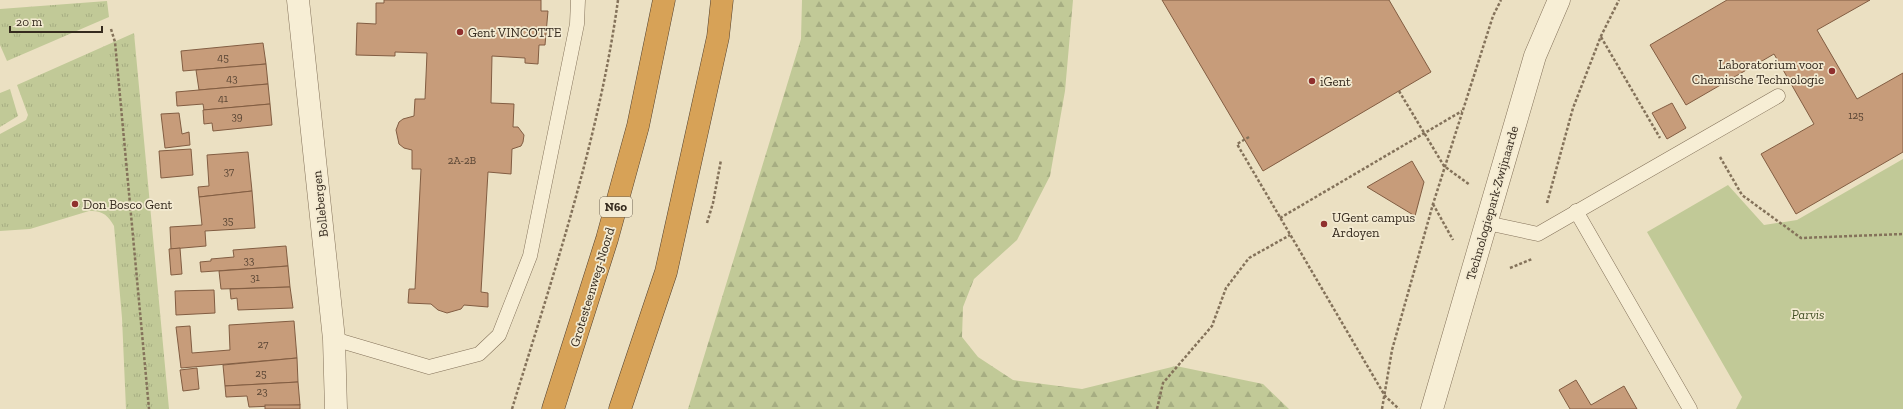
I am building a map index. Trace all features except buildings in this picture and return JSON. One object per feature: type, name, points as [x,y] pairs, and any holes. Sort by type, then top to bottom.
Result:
[{"type":"highway","name":"Grotesteenweg-Noord","points":[[553,409],[607,239],[638,126],[664,0]]},
{"type":"highway","points":[[620,409],[666,272],[718,36],[722,0]]},
{"type":"street","name":"Bollebergen","points":[[298,0],[334,338],[336,409]]},
{"type":"street","name":"Technologiepark-Zwijnaarde","points":[[1432,409],[1535,56],[1559,0]]},
{"type":"lane","points":[[334,338],[429,366],[479,354],[499,335],[530,256],[577,24],[578,0]]},
{"type":"lane","points":[[1487,223],[1538,234],[1778,96]]},
{"type":"lane","points":[[1576,212],[1690,409]]},
{"type":"path","points":[[512,409],[552,280],[589,145],[613,33],[618,0]]},
{"type":"path","points":[[1382,409],[1392,350],[1444,166],[1494,16],[1501,0]]},
{"type":"path","points":[[1546,206],[1573,108],[1601,36],[1619,0]]},
{"type":"path","points":[[111,29],[116,50],[149,409]]},
{"type":"path","points":[[1601,36],[1660,139],[1665,160]]},
{"type":"path","points":[[1399,91],[1444,166],[1493,202]]},
{"type":"path","points":[[1280,218],[1462,111]]},
{"type":"path","points":[[1707,136],[1742,195],[1801,238],[1903,234]]},
{"type":"path","points":[[1249,137],[1237,144],[1385,396],[1399,409]]},
{"type":"path","points":[[1433,204],[1455,243]]},
{"type":"path","points":[[1157,409],[1163,383],[1212,326],[1226,288],[1249,258],[1290,235]]},
{"type":"path","points":[[1510,268],[1532,259]]},
{"type":"green space","points":[[802,0],[1073,0],[1065,91],[1050,176],[1017,240],[974,279],[963,307],[962,337],[978,357],[1013,380],[1082,389],[1176,366],[1263,384],[1289,409],[688,409],[801,39]]},
{"type":"green space","points":[[107,1],[109,17],[7,61],[0,45],[0,9]]},
{"type":"green space","points":[[134,33],[169,409],[126,409],[122,318],[114,226],[107,216],[98,211],[89,211],[30,229],[0,231],[0,134],[26,120],[28,115],[17,85]]},
{"type":"green space","points":[[10,89],[18,116],[0,127],[0,93]]},
{"type":"green space","name":"Parvis","points":[[1903,159],[1903,409],[1736,409],[1742,397],[1647,232],[1728,185],[1764,225],[1797,220]]},
{"type":"place","name":"Gent VINCOTTE","points":[[460,32]]},
{"type":"place","name":"Laboratorium voor Chemische Technologie","points":[[1832,71]]},
{"type":"place","name":"iGent","points":[[1312,81]]},
{"type":"place","name":"Don Bosco Gent","points":[[75,204]]},
{"type":"place","name":"UGent campus Ardoyen","points":[[1324,224]]}]
